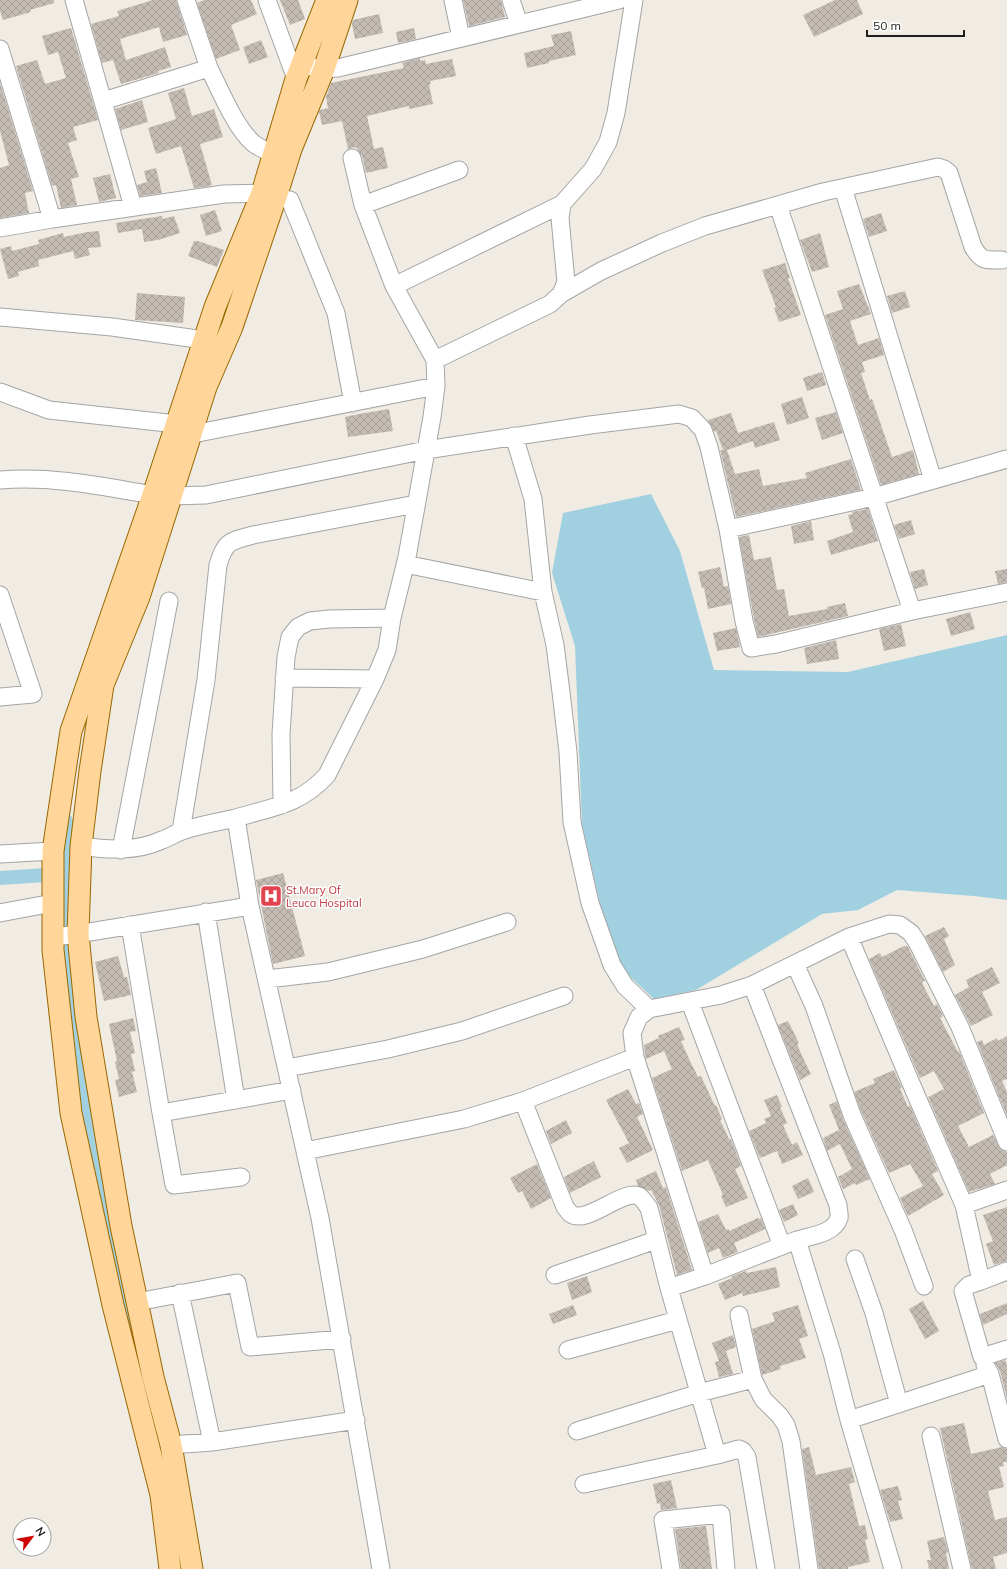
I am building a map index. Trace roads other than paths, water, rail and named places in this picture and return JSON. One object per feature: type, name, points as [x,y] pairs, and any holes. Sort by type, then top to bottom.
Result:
[{"type":"main road","points":[[192,1569],[171,1445],[152,1377],[121,1226],[86,1017],[65,936],[53,903],[53,866],[71,731],[162,495],[185,429],[204,340],[215,307],[291,149],[327,0]]},
{"type":"main road","points":[[185,429],[206,388],[232,327],[269,195],[274,154],[311,70],[347,0]]},
{"type":"main road","points":[[162,495],[139,597],[104,685],[90,771],[81,846],[65,936],[53,950],[71,1113],[113,1304],[161,1495],[170,1569]]},
{"type":"street","points":[[74,0],[133,207]]},
{"type":"street","points":[[186,0],[209,68],[227,105],[249,139],[258,147],[274,154]]},
{"type":"street","points":[[266,0],[311,70],[338,68],[619,0]]},
{"type":"street","points":[[453,0],[461,38]]},
{"type":"street","points":[[511,0],[519,24]]},
{"type":"street","points":[[394,286],[562,204],[592,169],[608,142],[616,113],[634,0]]},
{"type":"street","points":[[0,49],[52,219]]},
{"type":"street","points":[[103,102],[209,68]]},
{"type":"street","points":[[81,846],[121,850],[161,841],[181,831],[282,805],[304,796],[316,788],[327,775],[375,679],[387,650],[392,618],[405,564],[426,450],[436,386],[435,360],[394,286],[363,205],[352,158]]},
{"type":"street","points":[[435,360],[550,304],[561,294],[601,271],[662,243],[705,226],[843,188],[929,168],[938,167],[949,173],[973,247],[978,256],[985,260],[1002,260]]},
{"type":"street","points":[[363,205],[459,170]]},
{"type":"street","points":[[843,188],[933,480]]},
{"type":"street","points":[[0,228],[224,194],[269,195],[290,200],[336,313],[353,402]]},
{"type":"street","points":[[561,294],[566,282],[560,218],[562,204]]},
{"type":"street","points":[[778,205],[912,611]]},
{"type":"street","points":[[0,317],[112,327],[204,340]]},
{"type":"street","points":[[0,392],[49,410],[185,429],[353,402],[436,386]]},
{"type":"street","points":[[0,480],[20,479],[72,481],[162,495],[206,496],[426,450],[590,425],[679,414],[692,418],[703,430],[709,448],[728,529],[744,621],[751,648],[776,644],[912,611],[1007,592]]},
{"type":"street","points":[[514,436],[533,499],[543,592],[554,645],[561,692],[568,752],[572,822],[590,903],[612,965],[626,986],[649,1009]]},
{"type":"street","points":[[728,529],[874,497],[1007,459]]},
{"type":"street","points":[[181,831],[206,680],[218,565],[222,553],[228,544],[253,534],[416,504]]},
{"type":"street","points":[[405,564],[543,592]]},
{"type":"street","points":[[0,595],[33,694],[0,697]]},
{"type":"street","points":[[121,850],[169,601]]},
{"type":"street","points":[[282,805],[281,734],[284,678],[290,636],[298,627],[310,621],[329,619],[392,618]]},
{"type":"street","points":[[284,678],[375,679]]},
{"type":"street","points":[[236,818],[250,906],[320,1218],[381,1569]]},
{"type":"street","points":[[0,854],[53,866]]},
{"type":"street","points":[[0,913],[53,903]]},
{"type":"street","points":[[65,936],[130,924],[250,906]]},
{"type":"street","points":[[206,912],[236,1100]]},
{"type":"street","points":[[267,979],[328,972],[423,949],[508,922]]},
{"type":"street","points":[[130,924],[174,1185],[241,1177]]},
{"type":"street","points":[[705,1276],[635,1057],[632,1033],[639,1017],[649,1009],[721,995],[752,985],[849,937],[889,924],[900,925],[914,938],[960,1027],[1007,1142]]},
{"type":"street","points":[[849,937],[964,1204],[981,1281]]},
{"type":"street","points":[[795,964],[814,1006],[852,1115],[903,1230],[924,1286]]},
{"type":"street","points":[[669,1288],[705,1276],[790,1243],[825,1232],[835,1226],[839,1217],[838,1205],[752,985]]},
{"type":"street","points":[[287,1068],[388,1049],[462,1031],[564,996]]},
{"type":"street","points":[[690,1002],[790,1243],[832,1353],[849,1420],[893,1569]]},
{"type":"street","points":[[305,1151],[464,1119],[523,1101],[635,1057]]},
{"type":"street","points":[[161,1113],[292,1090]]},
{"type":"street","points":[[523,1101],[565,1207],[570,1214],[577,1217],[586,1215],[623,1198],[634,1195],[639,1196],[649,1208],[669,1288],[717,1455]]},
{"type":"street","points":[[964,1204],[1007,1190]]},
{"type":"street","points":[[555,1275],[656,1240]]},
{"type":"street","points":[[855,1259],[874,1313],[899,1404]]},
{"type":"street","points":[[1007,1271],[969,1284],[963,1291],[982,1357],[990,1374],[1007,1439]]},
{"type":"street","points":[[137,1302],[237,1283],[250,1347],[342,1339]]},
{"type":"street","points":[[180,1293],[212,1442]]},
{"type":"street","points":[[739,1315],[753,1379],[763,1399],[780,1416],[786,1425],[791,1441],[809,1569]]},
{"type":"street","points":[[568,1350],[678,1320]]},
{"type":"street","points":[[982,1357],[1007,1349]]},
{"type":"street","points":[[849,1420],[990,1374]]},
{"type":"street","points":[[577,1431],[699,1393],[753,1379]]},
{"type":"street","points":[[171,1445],[212,1442],[356,1420]]},
{"type":"street","points":[[931,1436],[962,1569]]},
{"type":"street","points":[[584,1484],[739,1450],[743,1451],[747,1457],[766,1569]]},
{"type":"street","points":[[671,1569],[663,1520],[721,1514],[726,1569]]},
{"type":"water","points":[[651,494],[680,551],[714,670],[848,672],[1007,635],[1007,900],[897,890],[858,910],[822,914],[696,990],[654,999],[625,972],[606,930],[582,825],[575,646],[552,573],[563,513]]},
{"type":"waterway","points":[[310,77],[328,25]]},
{"type":"waterway","points":[[214,342],[236,283]]},
{"type":"waterway","points":[[66,821],[64,953],[100,1178],[131,1334],[166,1470]]},
{"type":"waterway","points":[[0,878],[61,874]]},
{"type":"place","name":"St.Mary Of Leuca Hospital","points":[[271,896]]}]
